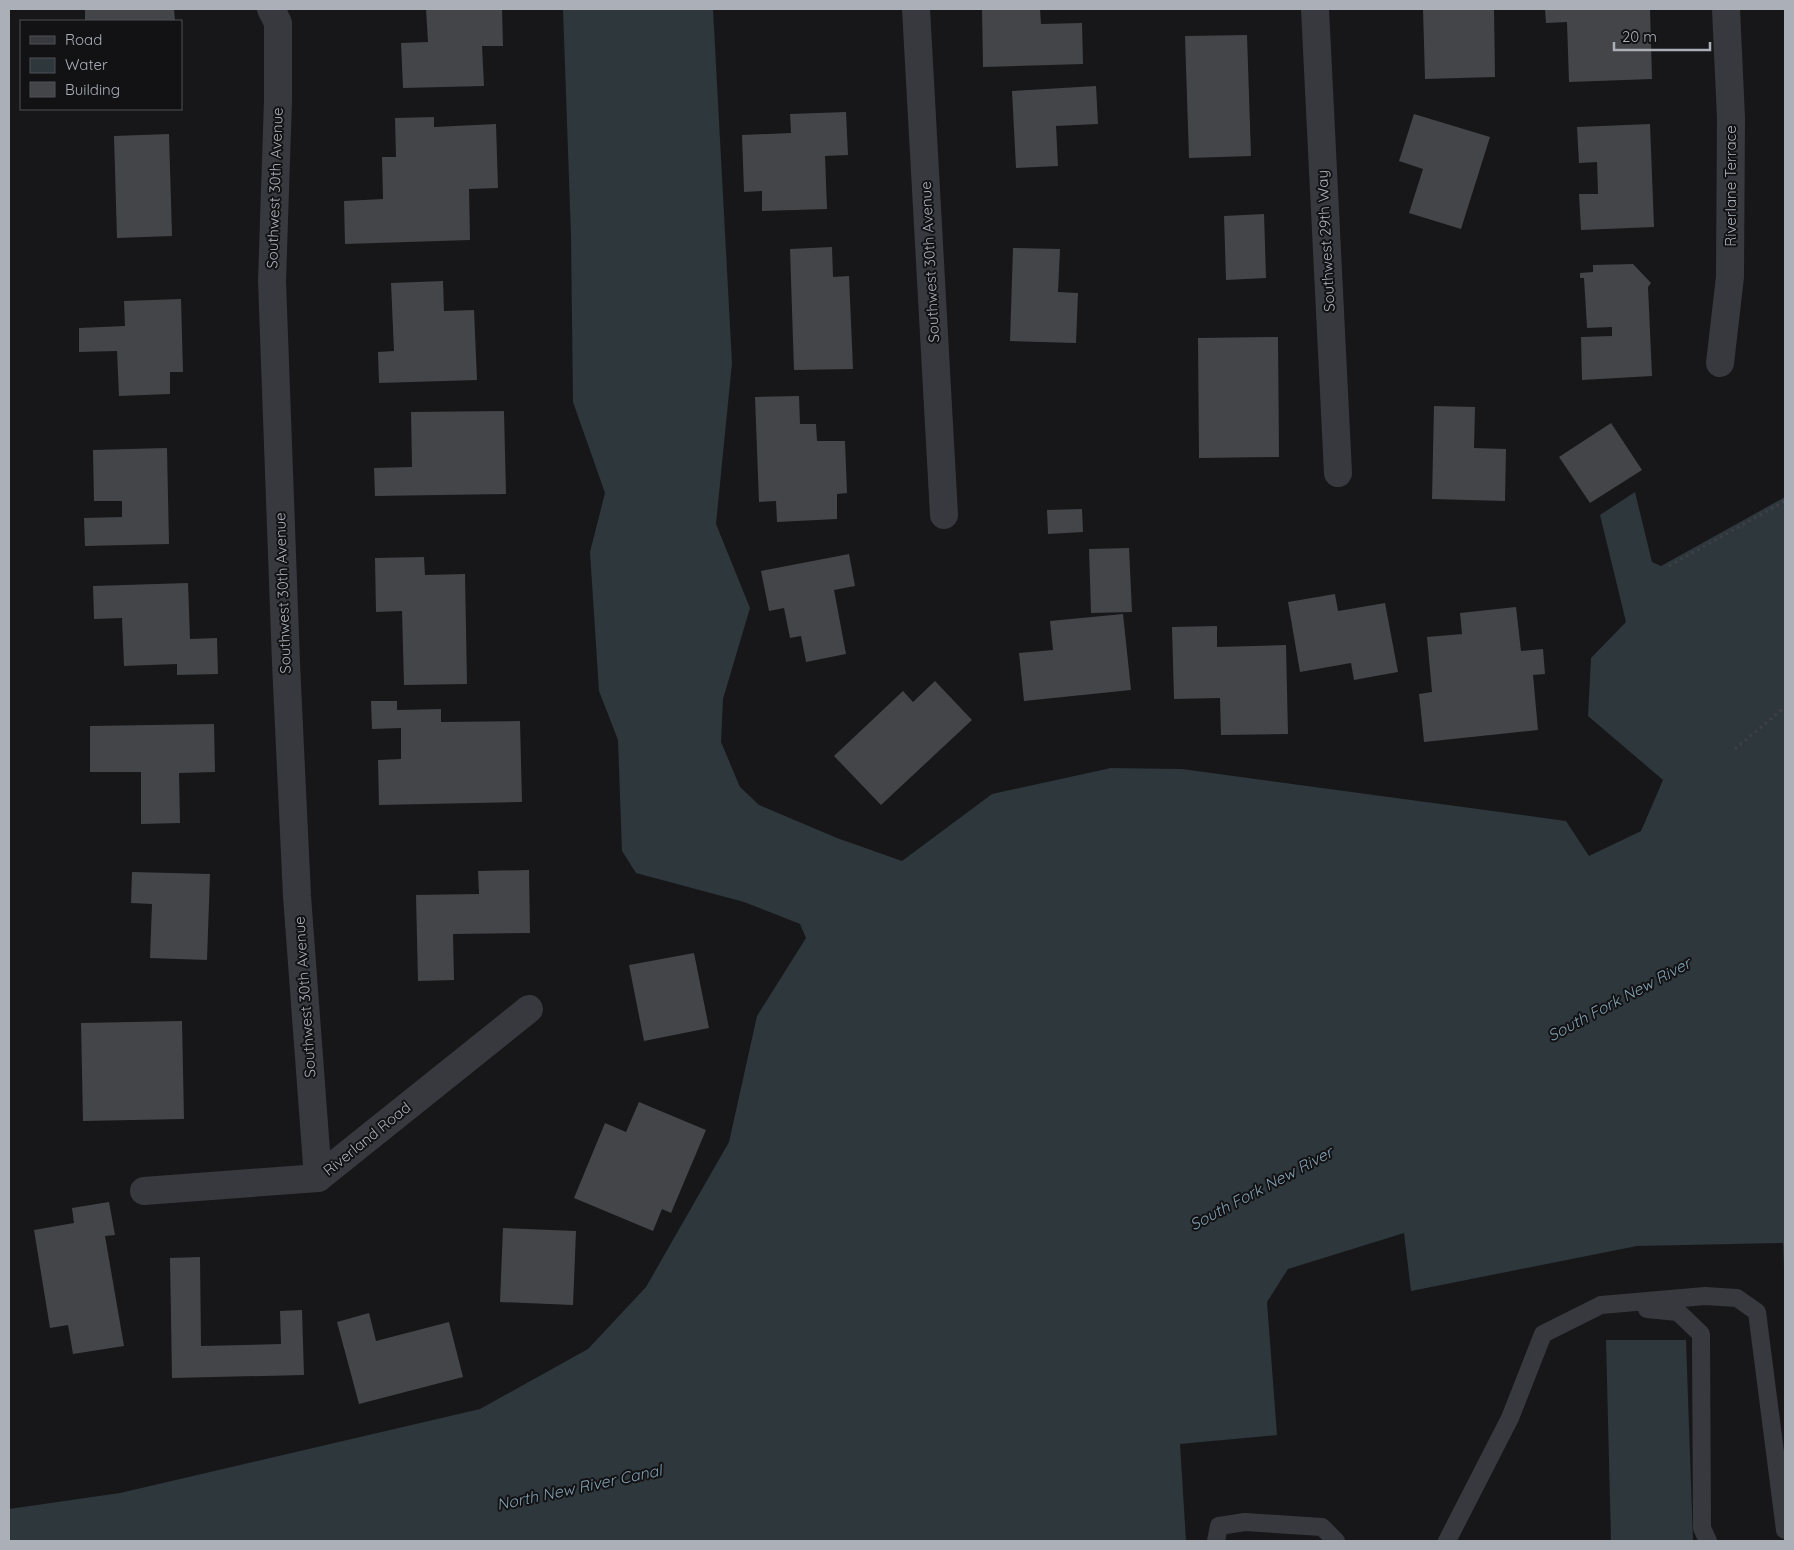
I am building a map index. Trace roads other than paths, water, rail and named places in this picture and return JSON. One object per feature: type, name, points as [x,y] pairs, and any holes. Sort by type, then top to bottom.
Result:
[{"type":"street","name":"Southwest 30th Avenue","points":[[271,9],[278,22],[278,100],[272,282],[286,663],[297,896],[318,1178]]},
{"type":"street","name":"Southwest 30th Avenue","points":[[916,9],[944,515]]},
{"type":"street","name":"Southwest 29th Way","points":[[1315,9],[1338,473]]},
{"type":"street","name":"Riverlane Terrace","points":[[1720,363],[1730,277],[1731,118],[1726,9]]},
{"type":"street","name":"Riverland Road","points":[[144,1191],[318,1178],[529,1009]]},
{"type":"lane","points":[[1447,1541],[1510,1418],[1543,1334],[1601,1305],[1705,1296],[1737,1298],[1757,1312],[1785,1530],[1779,1541]]},
{"type":"lane","points":[[1601,1305],[1678,1312],[1700,1334],[1702,1528],[1708,1541]]},
{"type":"lane","points":[[1216,1541],[1219,1526],[1245,1522],[1322,1527],[1336,1541]]},
{"type":"water","points":[[563,9],[713,9],[732,363],[716,524],[750,608],[723,699],[721,742],[740,787],[759,805],[837,838],[902,861],[992,794],[1111,768],[1182,769],[1566,821],[1589,856],[1641,831],[1663,780],[1588,716],[1591,658],[1626,622],[1600,515],[1635,492],[1652,562],[1661,566],[1785,497],[1785,1296],[1783,1243],[1637,1246],[1411,1291],[1404,1233],[1288,1269],[1267,1302],[1277,1435],[1180,1444],[1186,1541],[9,1541],[9,1509],[120,1493],[480,1409],[588,1349],[646,1287],[729,1142],[757,1016],[806,938],[800,924],[744,902],[636,873],[622,851],[618,740],[599,691],[590,552],[605,493],[573,402],[571,236]]},
{"type":"water","points":[[1606,1340],[1686,1340],[1693,1541],[1611,1541]]},
{"type":"water label","name":"South Fork New River","points":[[1619,999]]},
{"type":"water label","name":"South Fork New River","points":[[1261,1188]]},
{"type":"water label","name":"North New River Canal","points":[[579,1487]]}]
